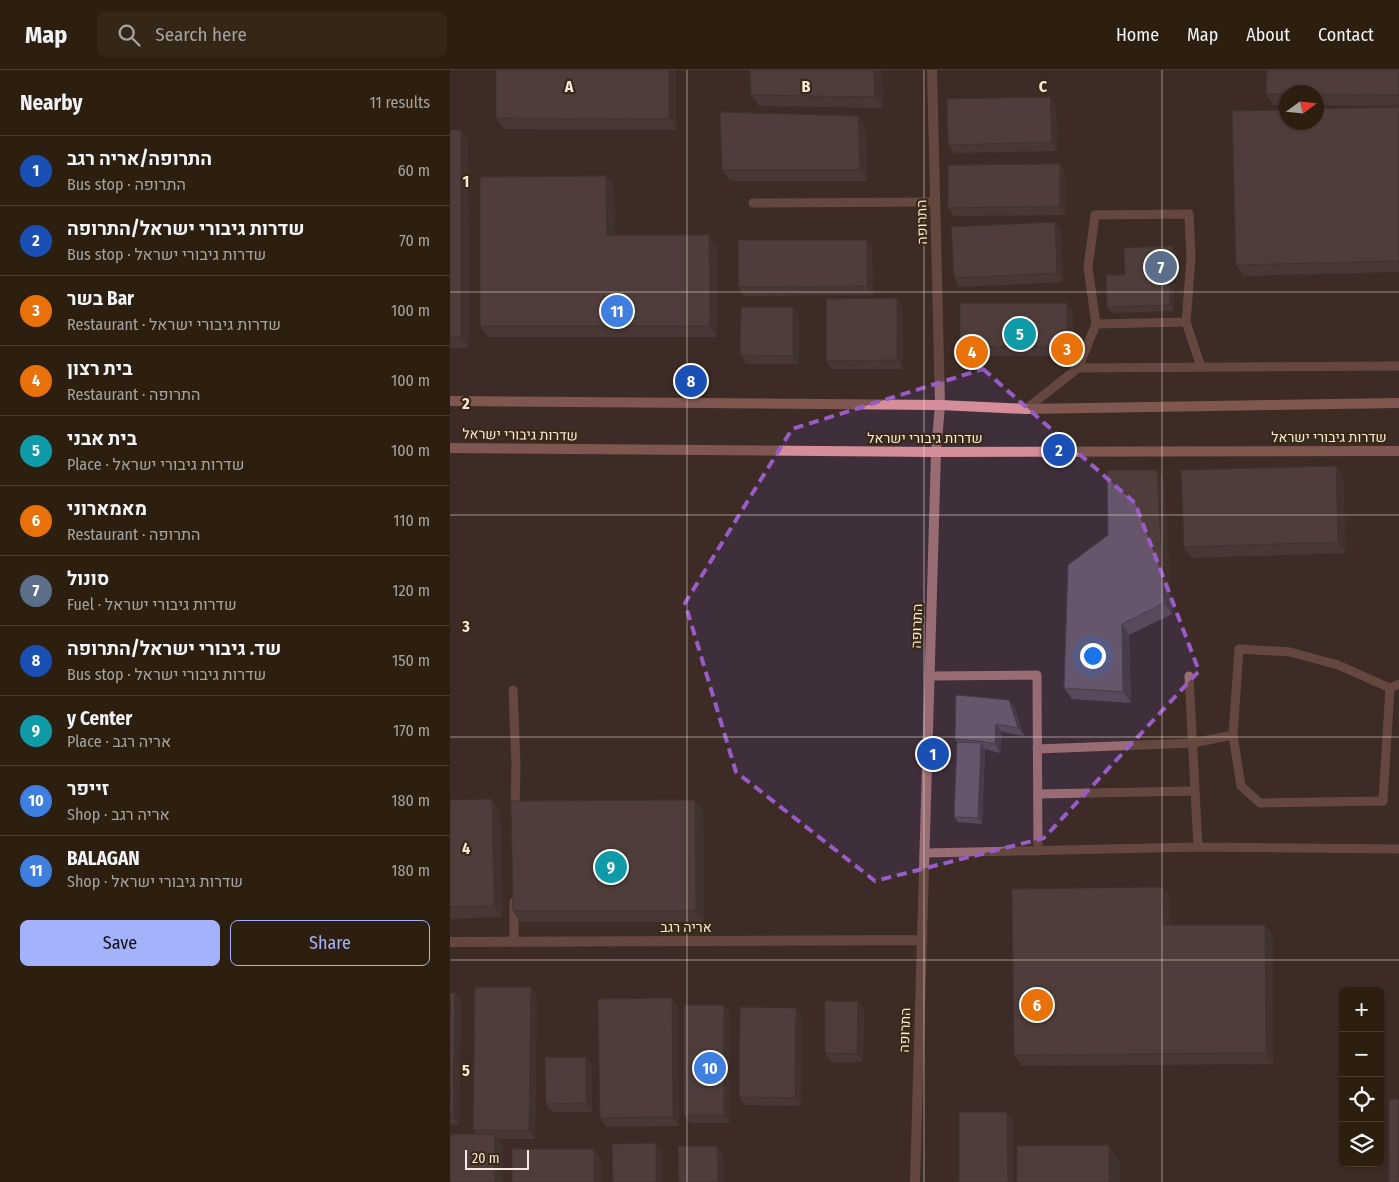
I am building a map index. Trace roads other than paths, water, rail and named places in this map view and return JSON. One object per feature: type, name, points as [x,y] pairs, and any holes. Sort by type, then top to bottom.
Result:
[{"type":"street","name":"התרופה","points":[[915,1182],[936,452],[940,405],[932,70]]},
{"type":"street","points":[[450,401],[940,405],[1026,409],[1399,403]]},
{"type":"street","name":"שדרות גיבורי ישראל","points":[[451,449],[936,452],[1399,451]]},
{"type":"street","name":"אריה רגב","points":[[450,942],[922,940]]},
{"type":"lane","points":[[753,203],[935,202]]},
{"type":"lane","points":[[1026,409],[1078,368],[1096,324],[1088,266],[1095,215],[1189,214],[1191,258],[1186,322],[1201,367]]},
{"type":"lane","points":[[1096,324],[1186,322]]},
{"type":"lane","points":[[1078,368],[1399,366]]},
{"type":"lane","points":[[1390,688],[1384,801],[1260,803],[1240,786],[1233,735],[1239,649],[1290,652],[1338,665],[1390,688],[1399,684]]},
{"type":"lane","points":[[930,676],[1037,675],[1038,851]]},
{"type":"lane","points":[[1189,676],[1198,847]]},
{"type":"lane","points":[[513,690],[516,765],[515,824]]},
{"type":"lane","points":[[1037,749],[1193,743],[1233,735]]},
{"type":"lane","points":[[1038,794],[1195,791]]},
{"type":"lane","points":[[924,853],[1198,847],[1399,849]]},
{"type":"lane","points":[[514,893],[514,942]]},
{"type":"place","name":"סונול","points":[[1161,267]]},
{"type":"place","name":"BALAGAN","points":[[617,311]]},
{"type":"place","name":"בית אבני","points":[[1020,334]]},
{"type":"place","name":"בשר Bar","points":[[1067,349]]},
{"type":"place","name":"בית רצון","points":[[972,352]]},
{"type":"place","name":"שד. גיבורי ישראל/התרופה","points":[[691,381]]},
{"type":"place","name":"שדרות גיבורי ישראל/התרופה","points":[[1059,450]]},
{"type":"place","name":"התרופה/אריה רגב","points":[[933,754]]},
{"type":"place","name":"y Center","points":[[611,867]]},
{"type":"place","name":"מאמארוני","points":[[1037,1005]]},
{"type":"place","name":"זייפר","points":[[710,1068]]}]
